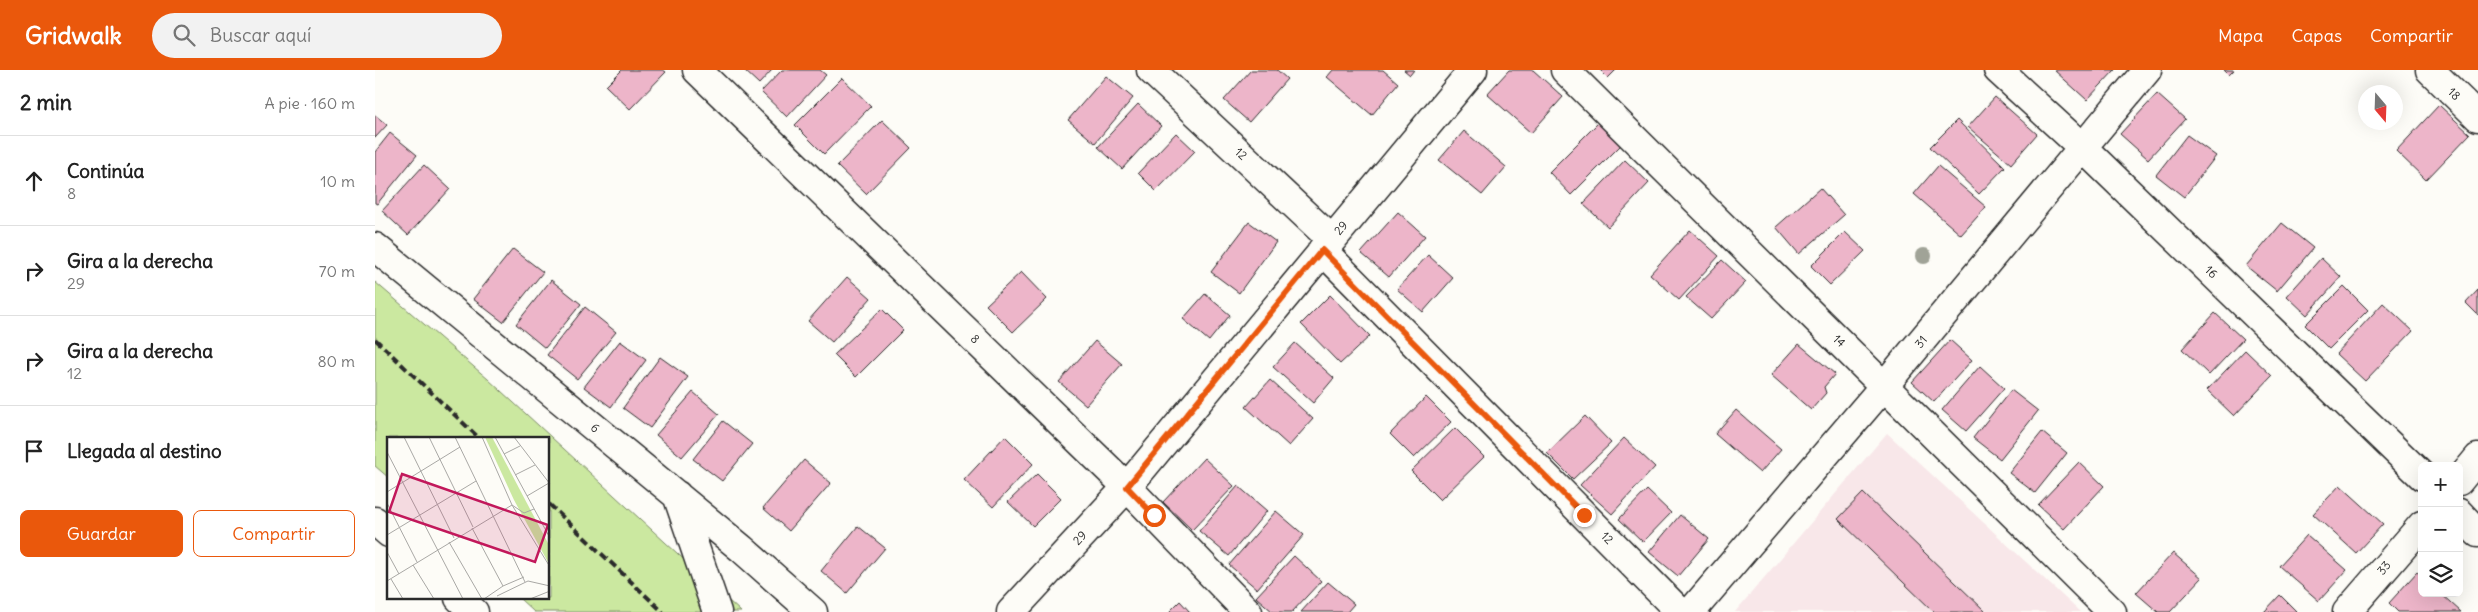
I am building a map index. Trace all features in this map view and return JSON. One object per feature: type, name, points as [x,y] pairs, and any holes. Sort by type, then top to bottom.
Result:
[{"type":"street","name":"8","points":[[697,70],[1127,487],[1248,612]]},
{"type":"street","name":"12","points":[[1151,70],[1327,245],[1680,612]]},
{"type":"street","name":"29","points":[[1011,612],[1127,487],[1473,70]]},
{"type":"street","name":"14","points":[[1565,70],[2112,612]]},
{"type":"street","name":"16","points":[[1998,70],[2083,148],[2418,472]]},
{"type":"street","name":"31","points":[[1691,612],[1884,386],[2147,70]]},
{"type":"street","name":"18","points":[[2430,70],[2478,117]]},
{"type":"street","name":"6","points":[[375,247],[677,495],[813,612]]},
{"type":"street","points":[[2463,475],[2478,458]]},
{"type":"street","points":[[677,495],[717,612]]},
{"type":"street","points":[[2463,517],[2478,533]]},
{"type":"street","points":[[375,521],[387,531]]},
{"type":"street","name":"33","points":[[2347,612],[2418,530]]},
{"type":"street","points":[[461,600],[474,612]]},
{"type":"shaded area","points":[[1887,433],[2080,612],[1735,612]]},
{"type":"green space","points":[[375,282],[488,379],[741,612],[534,612],[521,600],[550,600],[550,437],[387,437],[387,476],[375,466]]},
{"type":"building","points":[[622,70],[663,70],[666,72],[630,109],[606,86]]},
{"type":"building","points":[[744,70],[772,70],[759,84]]},
{"type":"building","points":[[782,70],[820,70],[826,75],[787,117],[761,92]]},
{"type":"building","points":[[1251,70],[1277,70],[1287,79],[1249,122],[1224,100]]},
{"type":"building","points":[[1333,70],[1383,70],[1398,83],[1372,115],[1327,77]]},
{"type":"building","points":[[1404,70],[1414,70],[1410,75]]},
{"type":"building","points":[[1509,70],[1533,70],[1563,97],[1531,133],[1487,94]]},
{"type":"building","points":[[1600,70],[1616,70],[1608,78]]},
{"type":"building","points":[[2054,70],[2115,70],[2087,100]]},
{"type":"building","points":[[2224,70],[2234,70],[2229,75]]},
{"type":"building","points":[[1106,76],[1133,98],[1095,143],[1068,120]]},
{"type":"building","points":[[842,78],[871,106],[824,154],[795,125]]},
{"type":"building","points":[[2157,94],[2185,119],[2148,159],[2120,134]]},
{"type":"building","points":[[1995,97],[2037,134],[2011,164],[1968,127]]},
{"type":"building","points":[[1138,104],[1161,126],[1122,169],[1098,147]]},
{"type":"building","points":[[2439,105],[2470,134],[2426,180],[2396,151]]},
{"type":"building","points":[[375,115],[387,125],[375,138]]},
{"type":"building","points":[[882,120],[911,148],[866,194],[837,166]]},
{"type":"building","points":[[1957,120],[2005,167],[1979,194],[1930,147]]},
{"type":"building","points":[[1598,123],[1621,145],[1571,195],[1549,172]]},
{"type":"building","points":[[1464,131],[1506,167],[1482,195],[1439,160]]},
{"type":"building","points":[[390,133],[417,155],[377,204],[375,203],[375,152]]},
{"type":"building","points":[[1176,133],[1195,151],[1156,191],[1138,173]]},
{"type":"building","points":[[2187,135],[2216,156],[2184,197],[2156,175]]},
{"type":"building","points":[[1625,160],[1649,183],[1608,227],[1583,204]]},
{"type":"building","points":[[424,165],[450,189],[408,235],[382,211]]},
{"type":"building","points":[[1938,166],[1986,207],[1961,235],[1914,194]]},
{"type":"building","points":[[1820,188],[1844,215],[1799,254],[1776,227]]},
{"type":"building","points":[[1398,212],[1425,236],[1389,277],[1361,253]]},
{"type":"building","points":[[1249,222],[1276,242],[1239,293],[1211,272]]},
{"type":"building","points":[[2282,223],[2313,248],[2277,291],[2246,266]]},
{"type":"building","points":[[1690,230],[1719,256],[1679,300],[1650,274]]},
{"type":"building","points":[[1845,232],[1865,251],[1830,285],[1811,266]]},
{"type":"building","points":[[513,249],[543,272],[503,322],[473,299]]},
{"type":"building","points":[[1428,255],[1453,278],[1423,312],[1397,289]]},
{"type":"building","points":[[2321,258],[2341,277],[2307,315],[2287,296]]},
{"type":"building","points":[[1722,260],[1746,282],[1711,319],[1686,297]]},
{"type":"building","points":[[1021,272],[1047,299],[1013,332],[986,305]]},
{"type":"building","points":[[847,277],[871,298],[832,342],[808,321]]},
{"type":"building","points":[[551,280],[581,304],[545,348],[516,324]]},
{"type":"building","points":[[2344,286],[2368,310],[2329,349],[2305,325]]},
{"type":"building","points":[[2478,290],[2478,315],[2466,303]]},
{"type":"building","points":[[1205,294],[1230,315],[1209,341],[1183,319]]},
{"type":"building","points":[[1330,295],[1370,336],[1340,364],[1301,324]]},
{"type":"building","points":[[2383,303],[2413,331],[2365,381],[2336,354]]},
{"type":"building","points":[[585,307],[616,332],[577,379],[547,355]]},
{"type":"building","points":[[882,309],[903,330],[856,377],[834,355]]},
{"type":"building","points":[[2215,313],[2243,339],[2209,375],[2182,349]]},
{"type":"building","points":[[1950,340],[1972,360],[1934,402],[1912,382]]},
{"type":"building","points":[[620,341],[646,360],[611,407],[584,387]]},
{"type":"building","points":[[1095,341],[1122,364],[1086,405],[1059,382]]},
{"type":"building","points":[[1295,343],[1334,378],[1313,403],[1273,367]]},
{"type":"building","points":[[1799,344],[1835,374],[1824,387],[1826,393],[1811,410],[1771,375]]},
{"type":"building","points":[[2245,350],[2272,376],[2234,416],[2207,390]]},
{"type":"building","points":[[660,357],[688,377],[650,428],[623,408]]},
{"type":"building","points":[[1980,366],[2004,388],[1966,431],[1942,410]]},
{"type":"building","points":[[1270,380],[1313,419],[1289,446],[1246,407]]},
{"type":"building","points":[[2011,390],[2038,411],[2000,459],[1973,438]]},
{"type":"building","points":[[693,392],[719,414],[682,457],[656,435]]},
{"type":"building","points":[[1426,397],[1451,422],[1414,458],[1390,434]]},
{"type":"building","points":[[1736,410],[1781,449],[1760,473],[1715,434]]},
{"type":"building","points":[[1585,416],[1611,443],[1573,479],[1547,453]]},
{"type":"building","points":[[723,421],[752,444],[722,481],[693,459]]},
{"type":"building","points":[[1455,428],[1484,457],[1440,500],[1411,471]]},
{"type":"building","points":[[2042,432],[2067,453],[2035,493],[2009,473]]},
{"type":"building","points":[[1005,436],[1033,464],[993,507],[964,480]]},
{"type":"building","points":[[1624,438],[1655,467],[1612,514],[1580,485]]},
{"type":"building","points":[[1204,458],[1234,486],[1192,530],[1163,502]]},
{"type":"building","points":[[804,460],[831,483],[789,531],[763,508]]},
{"type":"building","points":[[2079,462],[2104,486],[2064,529],[2038,505]]},
{"type":"building","points":[[1037,474],[1061,498],[1033,526],[1008,502]]},
{"type":"building","points":[[2340,485],[2383,524],[2356,553],[2313,514]]},
{"type":"building","points":[[1238,486],[1267,511],[1229,556],[1199,531]]},
{"type":"building","points":[[1647,490],[1671,513],[1643,542],[1619,519]]},
{"type":"building","points":[[1863,493],[1986,612],[1934,612],[1838,519]]},
{"type":"building","points":[[1276,511],[1304,535],[1257,589],[1229,565]]},
{"type":"building","points":[[1680,515],[1709,539],[1678,576],[1649,552]]},
{"type":"building","points":[[858,526],[885,548],[847,593],[821,571]]},
{"type":"building","points":[[2307,535],[2347,570],[2319,601],[2279,566]]},
{"type":"building","points":[[2173,553],[2202,578],[2170,612],[2158,612],[2136,593]]},
{"type":"building","points":[[1294,556],[1321,581],[1292,612],[1273,612],[1256,597]]},
{"type":"building","points":[[2417,572],[2418,597],[2444,597],[2461,612],[2398,612],[2389,603]]},
{"type":"building","points":[[1328,582],[1354,604],[1347,612],[1301,612]]},
{"type":"building","points":[[2280,595],[2297,612],[2264,612]]},
{"type":"building","points":[[1180,601],[1190,612],[1169,612]]},
{"type":"railway","points":[[375,339],[478,437]]},
{"type":"railway","points":[[550,505],[663,612]]},
{"type":"route","points":[[1154,515],[1127,487],[1322,250],[1584,515]]}]
